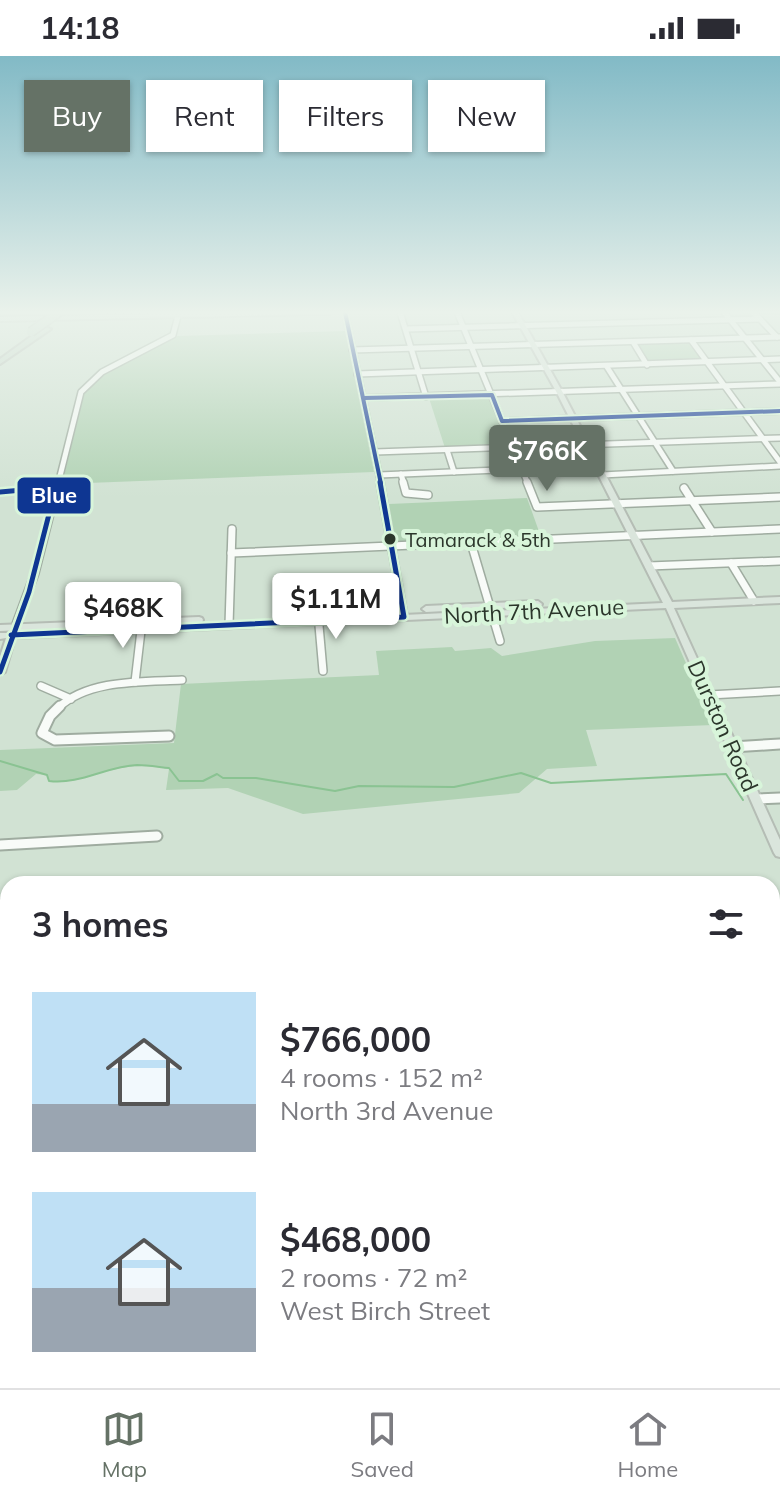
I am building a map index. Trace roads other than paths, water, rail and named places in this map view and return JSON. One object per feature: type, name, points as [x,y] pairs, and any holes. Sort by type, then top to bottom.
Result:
[{"type":"main road","name":"Durston Road","points":[[550,374],[667,602],[780,853]]},
{"type":"main road","name":"North 7th Avenue","points":[[0,628],[9,633],[752,598],[780,594]]},
{"type":"main road","name":"North 7th Avenue","points":[[752,598],[780,600]]},
{"type":"main road","points":[[0,672],[9,633]]},
{"type":"street","points":[[9,633],[35,573],[81,392],[100,374]]},
{"type":"street","points":[[357,374],[375,452],[404,614]]},
{"type":"street","points":[[419,374],[426,397]]},
{"type":"street","points":[[482,374],[537,507],[780,497]]},
{"type":"street","points":[[611,374],[673,471]]},
{"type":"street","points":[[715,374],[780,464]]},
{"type":"street","points":[[364,398],[780,383]]},
{"type":"street","points":[[502,421],[780,411]]},
{"type":"street","points":[[375,452],[780,438]]},
{"type":"street","points":[[447,450],[454,472]]},
{"type":"street","points":[[379,475],[522,469],[673,471],[780,464]]},
{"type":"street","points":[[401,474],[406,493],[428,495]]},
{"type":"street","points":[[684,488],[712,532]]},
{"type":"street","points":[[230,622],[232,529]]},
{"type":"street","points":[[231,553],[780,529]]},
{"type":"street","points":[[471,543],[500,641]]},
{"type":"street","points":[[649,566],[780,561]]},
{"type":"street","points":[[731,563],[752,598]]},
{"type":"street","points":[[318,618],[323,671]]},
{"type":"street","points":[[135,682],[142,626]]},
{"type":"street","points":[[169,736],[55,740],[42,733],[44,723],[71,699],[93,689],[135,682],[182,680]]},
{"type":"street","points":[[41,686],[71,699]]},
{"type":"street","points":[[709,695],[780,691]]},
{"type":"street","points":[[732,747],[780,744]]},
{"type":"street","points":[[756,799],[780,798]]},
{"type":"street","points":[[0,845],[157,836]]},
{"type":"street","points":[[211,1388],[237,1388]]},
{"type":"waterway","points":[[0,761],[47,775],[49,781],[60,782],[115,768],[141,765],[169,768],[179,781],[203,781],[217,774],[223,778],[256,778],[335,791],[359,786],[454,787],[521,773],[551,783],[726,774],[743,800]]},
{"type":"place","name":"Tamarack & 5th","points":[[390,539]]}]
